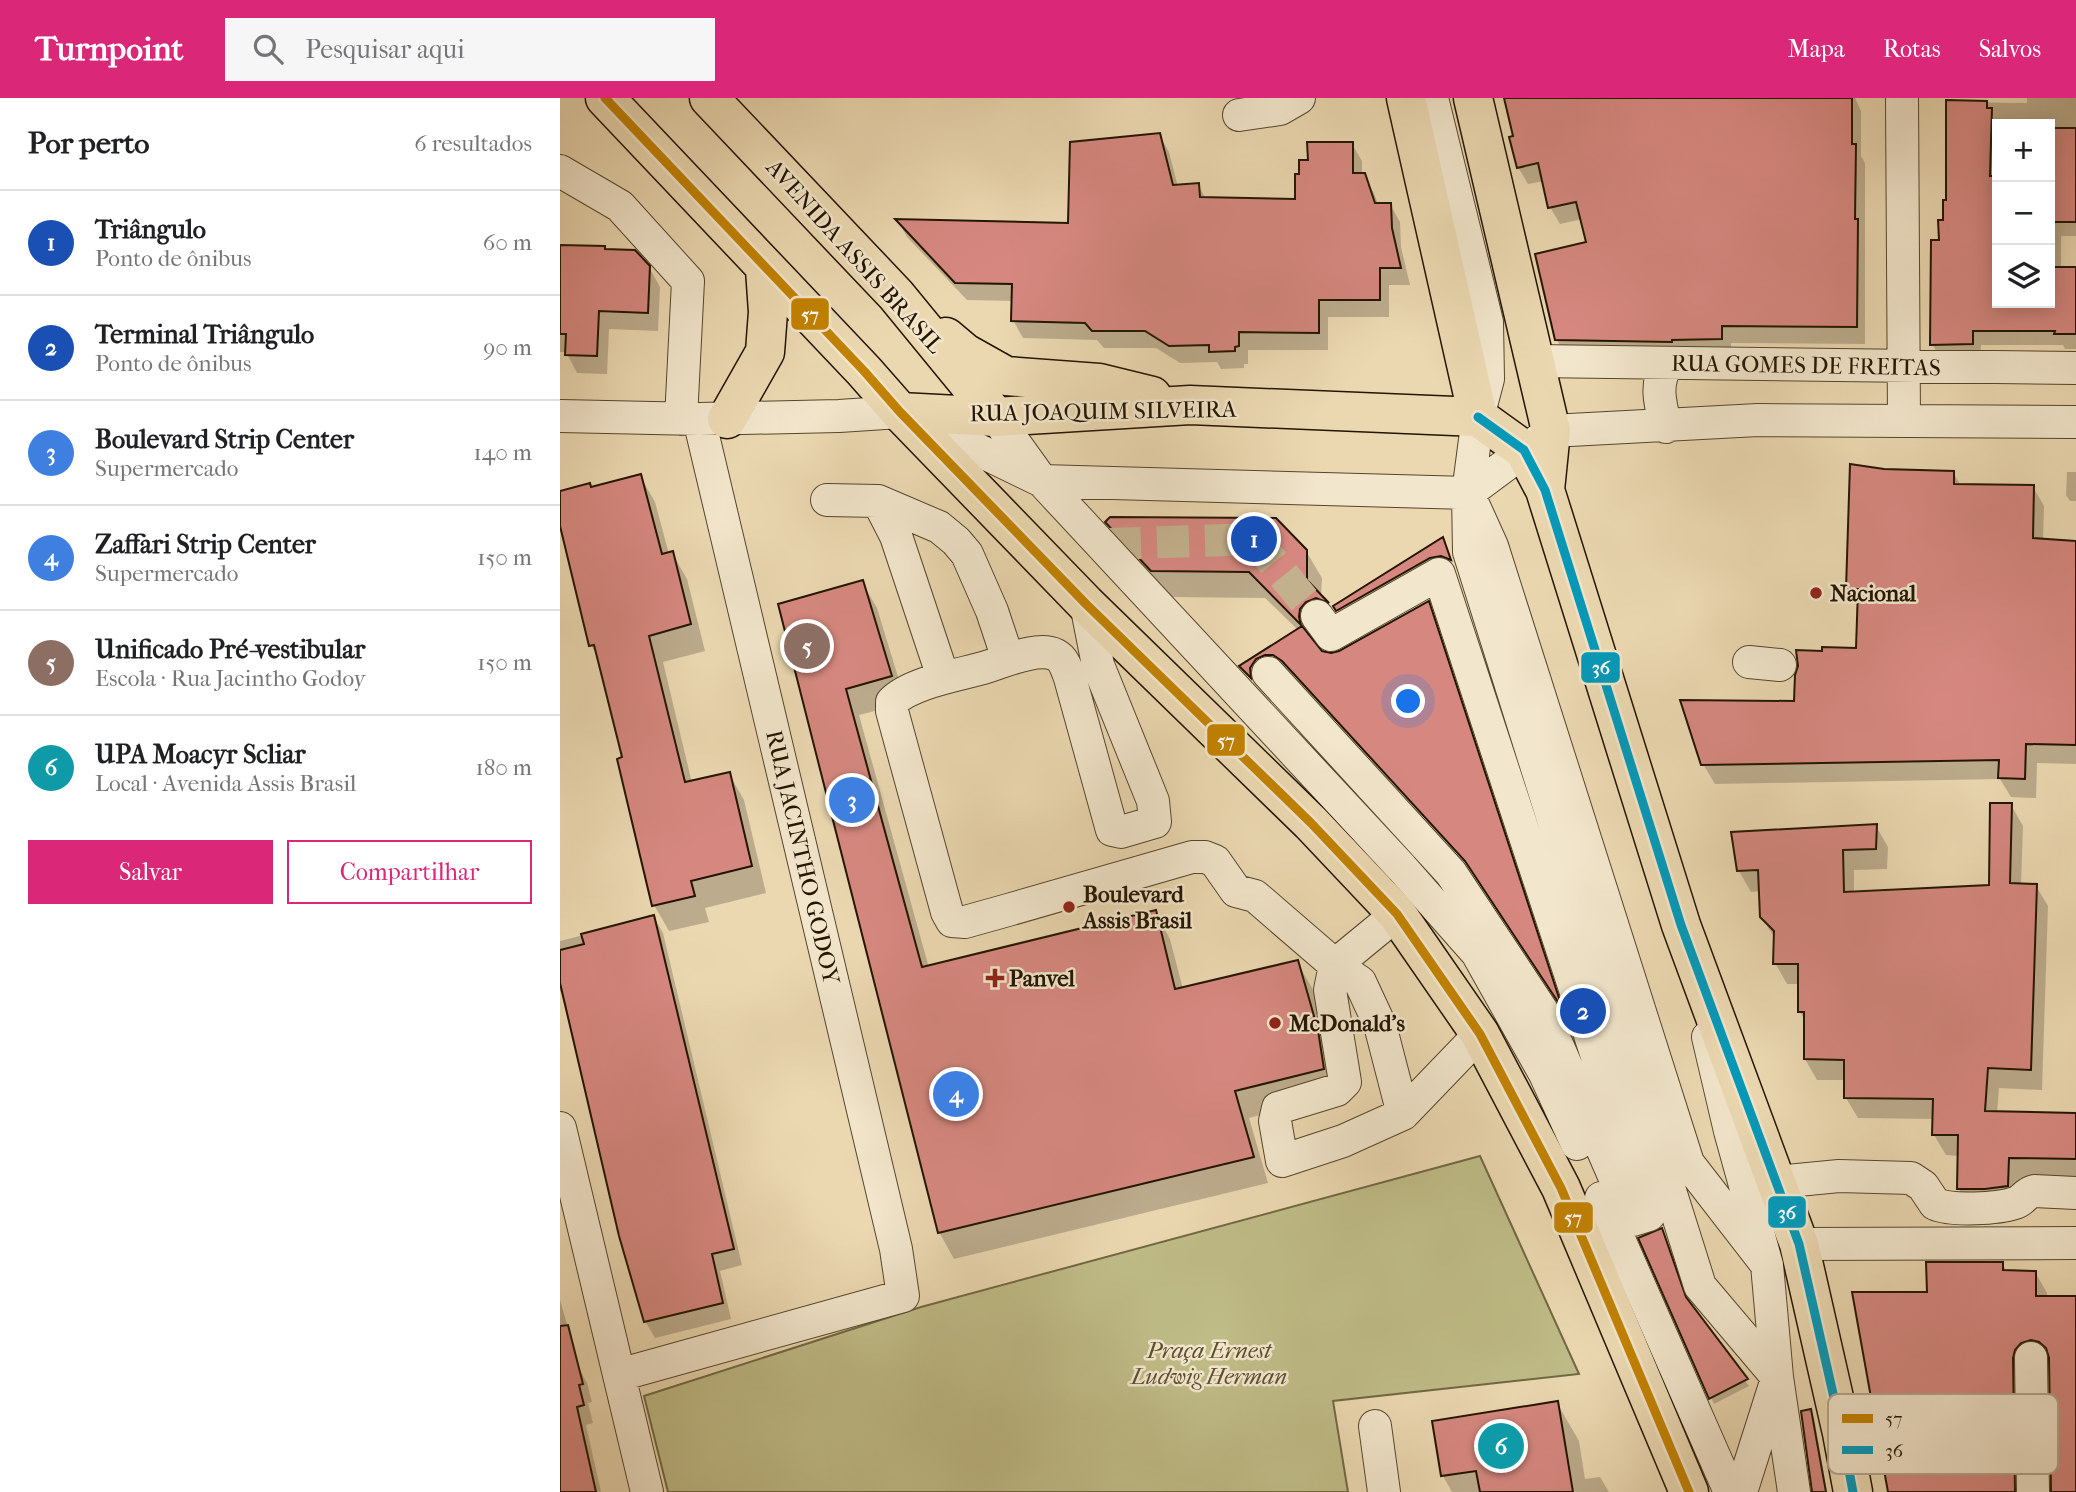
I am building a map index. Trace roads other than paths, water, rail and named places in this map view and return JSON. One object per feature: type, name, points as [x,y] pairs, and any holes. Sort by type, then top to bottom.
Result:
[{"type":"main road","points":[[605,98],[900,412],[1087,604],[1311,823],[1397,914],[1480,1034],[1561,1188],[1689,1492]]},
{"type":"main road","name":"AVENIDA ASSIS BRASIL","points":[[709,98],[896,295],[996,417]]},
{"type":"main road","points":[[1406,98],[1478,417],[1538,441]]},
{"type":"main road","points":[[1473,98],[1535,361],[1538,441],[1545,490],[1681,925],[1799,1244],[1833,1394]]},
{"type":"main road","points":[[702,419],[765,352],[768,312],[765,268]]},
{"type":"main road","points":[[896,295],[965,354],[1006,376],[1099,383],[1190,405]]},
{"type":"main road","name":"RUA JOAQUIM SILVEIRA","points":[[900,412],[996,417],[1190,405],[1478,417]]},
{"type":"main road","points":[[1850,1474],[1853,1492]]},
{"type":"street","points":[[1239,115],[1280,109],[1299,98]]},
{"type":"street","points":[[1432,98],[1487,322],[1488,380],[1478,417],[1468,493],[1469,552],[1700,1286],[1777,1377]]},
{"type":"street","points":[[1902,98],[1904,420]]},
{"type":"street","name":"RUA JACINTHO GODOY","points":[[560,171],[620,206],[688,281],[702,419],[896,1250],[902,1296],[619,1375]]},
{"type":"street","name":"RUA GOMES DE FREITAS","points":[[1535,361],[2076,368]]},
{"type":"street","points":[[1667,426],[1661,403],[1659,376],[1668,363]]},
{"type":"street","points":[[900,412],[1042,481],[1468,493],[1538,441],[1667,426],[1758,420],[2076,422]]},
{"type":"street","name":"RUA JOAQUIM SILVEIRA","points":[[560,416],[702,419],[900,412]]},
{"type":"street","points":[[996,417],[1042,481],[1402,868],[1477,953],[1545,1074],[1730,1492]]},
{"type":"street","points":[[1468,493],[1492,546],[1688,1163],[1767,1265]]},
{"type":"street","points":[[827,500],[878,501],[939,527],[956,541],[967,554],[992,611],[1008,659]]},
{"type":"street","points":[[878,501],[896,536],[943,677]]},
{"type":"street","points":[[1268,673],[1451,873],[1543,1012],[1633,1220],[1649,1215],[1439,574],[1331,635],[1317,616]]},
{"type":"street","points":[[1087,604],[1098,665],[1153,801],[1156,818],[1154,823],[1121,832],[1112,830],[1070,678],[1063,662],[1056,655],[1041,652],[1008,659],[985,668],[943,677],[899,696],[891,707],[948,917],[952,921],[965,922],[1067,895],[1192,857],[1205,857],[1215,861],[1236,891],[1255,896],[1335,965],[1360,982],[1380,1025],[1403,1114]]},
{"type":"street","points":[[1397,914],[1335,965],[1331,990],[1345,1082],[1337,1090],[1282,1106],[1276,1111],[1275,1121],[1282,1161],[1343,1141],[1403,1114],[1480,1034]]},
{"type":"street","points":[[1681,925],[1730,1131],[1767,1265],[1777,1377],[1794,1492]]},
{"type":"street","points":[[560,1128],[647,1492]]},
{"type":"street","points":[[1777,1182],[1839,1176],[1912,1178],[1923,1185],[1935,1204],[1979,1208],[2018,1203],[2028,1192],[2034,1191],[2076,1193]]},
{"type":"street","points":[[1799,1244],[2076,1243]]},
{"type":"street","points":[[2031,1358],[2032,1394]]},
{"type":"street","points":[[1741,1492],[1777,1377]]},
{"type":"street","points":[[1375,1426],[1384,1492]]},
{"type":"street","points":[[2033,1474],[2033,1492]]},
{"type":"tunnel","points":[[1109,544],[1254,539],[1317,616]]},
{"type":"place","name":"Triângulo","points":[[1254,539]]},
{"type":"place","name":"Nacional","points":[[1816,593]]},
{"type":"place","name":"Unificado Pré-vestibular","points":[[807,646]]},
{"type":"place","name":"Boulevard Strip Center","points":[[852,800]]},
{"type":"place","name":"Boulevard Assis Brasil","points":[[1069,907]]},
{"type":"place","name":"Panvel","points":[[995,978]]},
{"type":"place","name":"Terminal Triângulo","points":[[1583,1011]]},
{"type":"place","name":"McDonald's","points":[[1275,1023]]},
{"type":"place","name":"Zaffari Strip Center","points":[[956,1094]]},
{"type":"place","name":"UPA Moacyr Scliar","points":[[1501,1446]]},
{"type":"park label","name":"Praça Ernest Ludwig Herman","points":[[1209,1363]]}]
